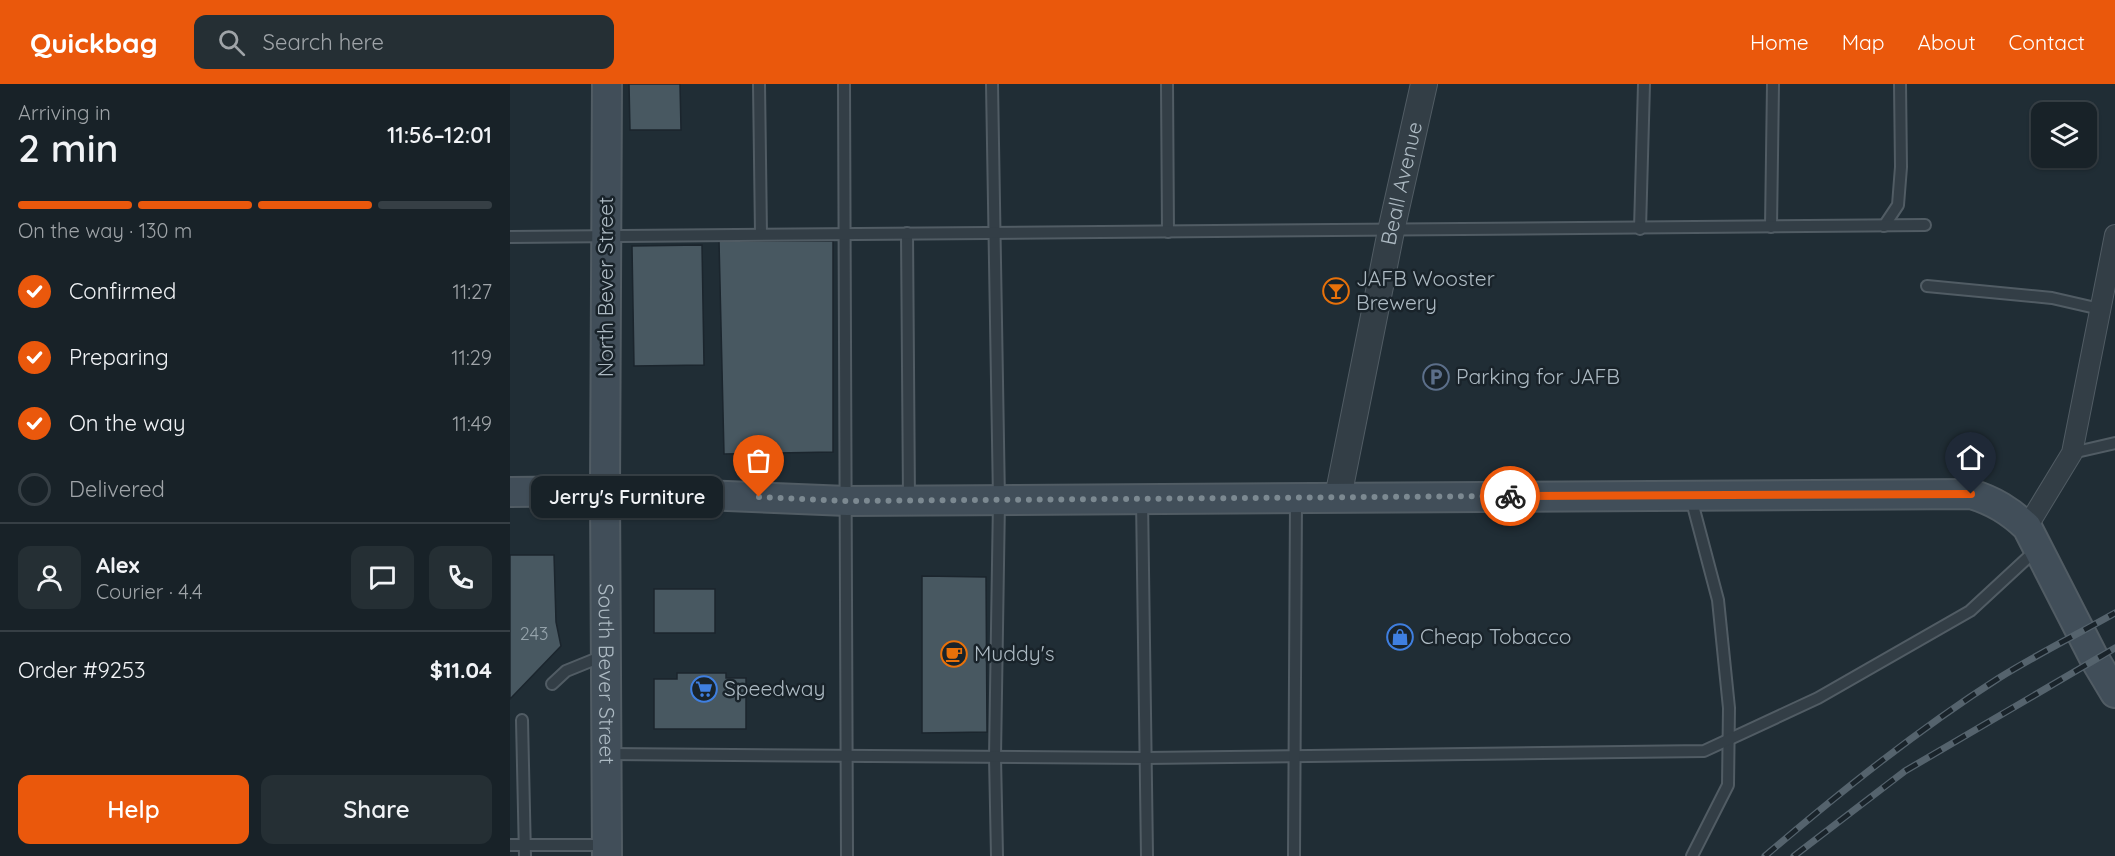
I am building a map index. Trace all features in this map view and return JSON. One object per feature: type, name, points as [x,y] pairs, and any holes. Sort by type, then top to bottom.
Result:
[{"type":"main road","name":"North Bever Street","points":[[605,491],[607,84]]},
{"type":"main road","points":[[510,492],[605,491],[847,501],[1971,494],[2005,508],[2033,537],[2094,658],[2115,693]]},
{"type":"main road","name":"South Bever Street","points":[[605,491],[607,850]]},
{"type":"street","name":"Beall Avenue","points":[[1338,497],[1391,231],[1424,84]]},
{"type":"street","points":[[2033,537],[2072,453],[2115,235]]},
{"type":"lane","points":[[759,84],[761,234]]},
{"type":"lane","points":[[844,84],[847,856]]},
{"type":"lane","points":[[992,84],[999,500],[995,757],[997,856]]},
{"type":"lane","points":[[1167,84],[1168,232]]},
{"type":"lane","points":[[1640,228],[1644,84]]},
{"type":"lane","points":[[1771,227],[1773,84]]},
{"type":"lane","points":[[1884,226],[1898,205],[1901,166],[1900,84]]},
{"type":"lane","points":[[510,237],[1925,225]]},
{"type":"lane","points":[[908,233],[909,501]]},
{"type":"lane","points":[[1927,286],[2052,298],[2100,309]]},
{"type":"lane","points":[[2072,453],[2115,443]]},
{"type":"lane","points":[[1690,494],[1718,600],[1729,708],[1728,785],[1692,856]]},
{"type":"lane","points":[[1294,856],[1296,497]]},
{"type":"lane","points":[[1142,498],[1147,856]]},
{"type":"lane","points":[[606,754],[1146,758],[1704,751],[1818,698],[1970,611],[2033,537]]},
{"type":"lane","points":[[552,684],[566,671],[606,654]]},
{"type":"lane","points":[[522,720],[525,850]]},
{"type":"lane","points":[[510,845],[525,850],[607,850]]},
{"type":"building","points":[[629,84],[680,84],[681,130],[630,130]]},
{"type":"building","points":[[719,241],[833,241],[833,452],[724,454]]},
{"type":"building","points":[[702,245],[704,365],[634,366],[632,246]]},
{"type":"building","points":[[510,555],[554,555],[556,622],[561,646],[510,699]]},
{"type":"building","name":"Muddy's","points":[[922,576],[986,577],[987,732],[922,733]]},
{"type":"building","points":[[654,589],[715,589],[715,633],[654,633]]},
{"type":"building","points":[[677,673],[726,673],[726,678],[746,678],[746,729],[654,729],[654,679],[677,679]]},
{"type":"railway","points":[[1765,856],[1850,786],[1968,698],[2115,613]]},
{"type":"railway","points":[[1794,856],[1905,771],[2115,648]]},
{"type":"way so far","points":[[759,497],[847,501],[1510,496]]},
{"type":"place","name":"JAFB Wooster Brewery","points":[[1336,291]]},
{"type":"place","name":"Parking for JAFB","points":[[1436,377]]},
{"type":"place","name":"Jerry's Furniture","points":[[759,497]]},
{"type":"place","name":"Cheap Tobacco","points":[[1400,637]]},
{"type":"place","name":"Muddy's","points":[[954,654]]},
{"type":"place","name":"Speedway","points":[[704,689]]},
{"type":"route","points":[[1510,496],[1952,492],[1971,494]]}]
